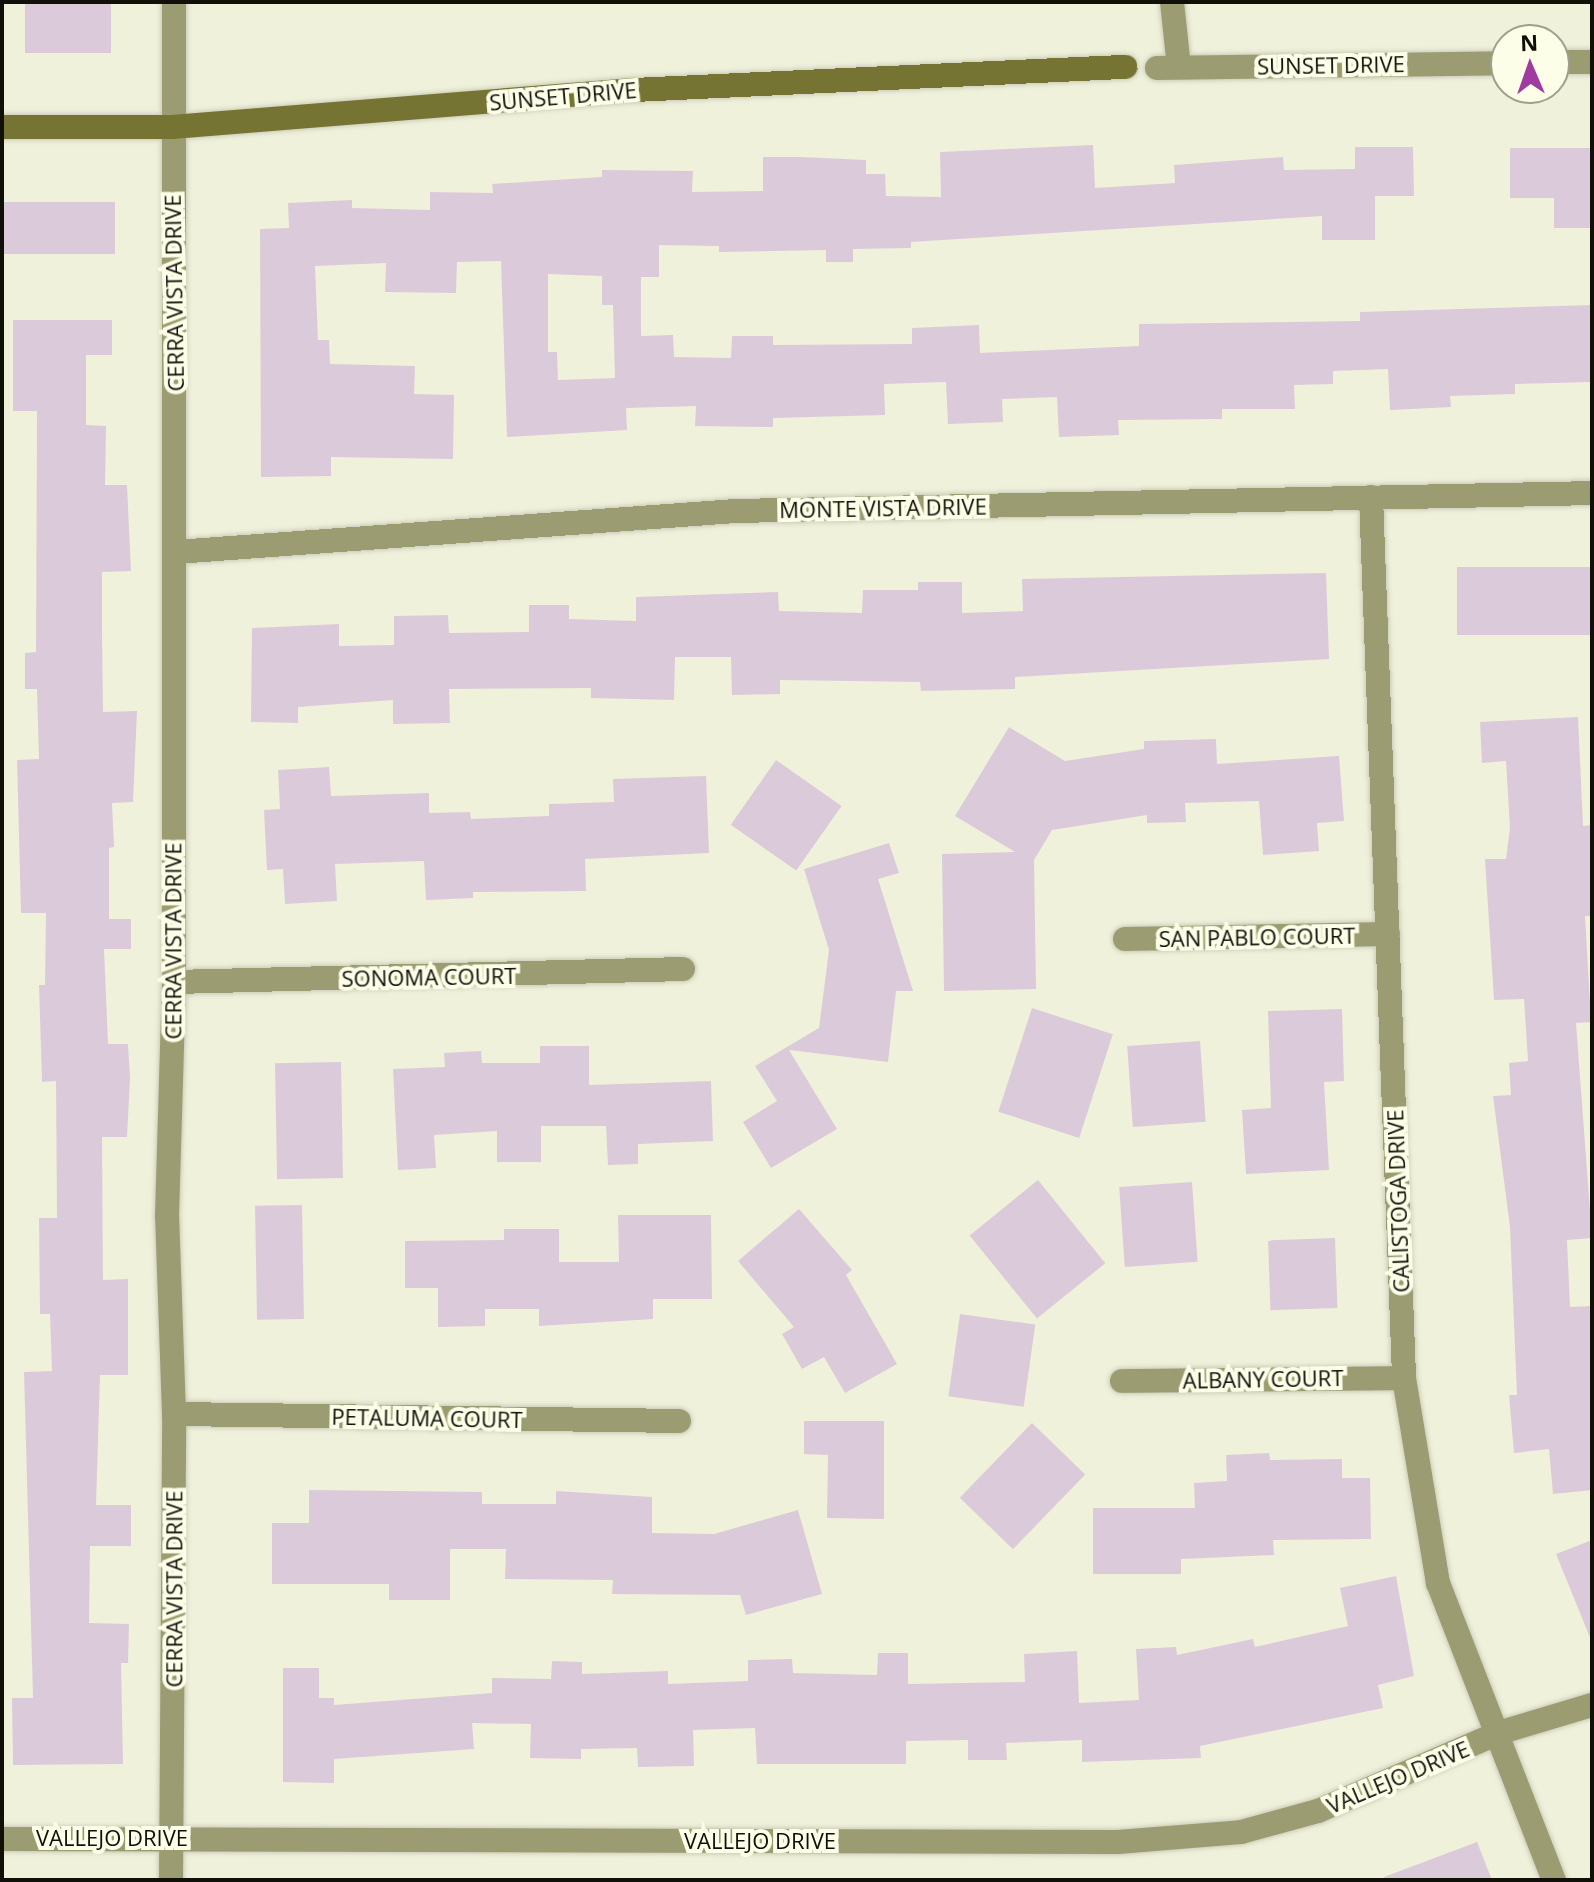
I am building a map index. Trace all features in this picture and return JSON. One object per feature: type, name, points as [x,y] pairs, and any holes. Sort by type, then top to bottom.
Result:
[{"type":"street","name":"CERRA VISTA DRIVE","points":[[171,1880],[174,1838],[174,1414],[167,1216],[174,982],[174,2]]},
{"type":"street","name":"SUNSET DRIVE","points":[[1172,2],[1168,68],[1490,63]]},
{"type":"street","points":[[1570,62],[1592,62]]},
{"type":"street","name":"SUNSET DRIVE","points":[[2,127],[172,127],[634,90],[1125,67]]},
{"type":"street","name":"MONTE VISTA DRIVE","points":[[176,552],[736,511],[1592,493]]},
{"type":"street","name":"CALISTOGA DRIVE","points":[[1371,497],[1404,1378],[1438,1583],[1554,1880]]},
{"type":"street","name":"SAN PABLO COURT","points":[[1125,939],[1388,934]]},
{"type":"street","name":"SONOMA COURT","points":[[174,982],[683,969]]},
{"type":"street","name":"ALBANY COURT","points":[[1122,1381],[1404,1378]]},
{"type":"street","name":"PETALUMA COURT","points":[[174,1414],[679,1421]]},
{"type":"street","points":[[1498,1733],[1592,1705]]},
{"type":"street","name":"VALLEJO DRIVE","points":[[2,1839],[1118,1842],[1241,1832],[1318,1811],[1498,1733]]},
{"type":"building","points":[[25,2],[111,2],[111,53],[25,53]]},
{"type":"building","points":[[1093,145],[1095,188],[1175,183],[1174,165],[1283,157],[1284,170],[1355,169],[1355,147],[1413,147],[1414,196],[1375,196],[1375,240],[1322,240],[1322,216],[911,242],[911,248],[853,249],[853,262],[826,262],[826,250],[719,252],[719,246],[659,245],[659,277],[641,277],[641,336],[673,335],[674,357],[731,358],[732,336],[773,336],[773,345],[912,344],[912,328],[979,325],[980,353],[1139,346],[1139,324],[1360,321],[1360,312],[1592,305],[1592,382],[1515,384],[1515,394],[1450,396],[1451,407],[1390,410],[1388,369],[1333,371],[1333,384],[1294,385],[1295,409],[1222,409],[1222,419],[1118,420],[1119,435],[1059,437],[1057,397],[1002,399],[1003,422],[948,424],[946,382],[884,384],[885,415],[773,418],[773,427],[695,426],[696,406],[626,408],[627,430],[507,437],[501,261],[457,262],[456,293],[385,292],[386,263],[315,266],[318,340],[329,340],[330,364],[415,366],[414,394],[454,395],[453,459],[331,457],[331,476],[261,477],[260,229],[289,228],[288,203],[352,200],[352,208],[430,210],[430,192],[493,193],[492,184],[602,177],[602,170],[693,171],[692,192],[763,191],[763,157],[866,160],[866,174],[885,174],[886,196],[941,197],[940,152]],"holes":[[[548,274],[602,276],[602,305],[613,305],[615,378],[558,380],[557,352],[548,352]]]},
{"type":"building","points":[[1510,148],[1592,148],[1592,228],[1554,228],[1554,198],[1510,198]]},
{"type":"building","points":[[2,202],[115,202],[115,254],[2,254]]},
{"type":"building","points":[[13,320],[112,320],[112,355],[86,355],[86,425],[106,426],[105,485],[127,485],[131,571],[102,572],[102,628],[103,712],[137,711],[133,802],[112,803],[114,847],[109,848],[109,919],[131,919],[131,949],[104,949],[108,1044],[128,1044],[130,1078],[127,1137],[102,1137],[103,1280],[128,1279],[128,1375],[100,1375],[96,1505],[131,1505],[131,1546],[90,1546],[89,1623],[129,1624],[128,1663],[121,1663],[123,1764],[13,1765],[12,1698],[33,1698],[24,1372],[52,1371],[50,1314],[40,1314],[39,1218],[57,1218],[56,1081],[42,1082],[39,985],[45,985],[46,913],[21,913],[17,760],[39,759],[37,689],[25,689],[25,653],[36,652],[37,411],[13,411]]},
{"type":"building","points":[[1457,567],[1592,567],[1592,635],[1457,635]]},
{"type":"building","points":[[1326,573],[1329,659],[1015,677],[1015,689],[921,691],[920,682],[780,680],[780,694],[732,695],[731,657],[675,657],[674,700],[591,698],[591,688],[449,689],[450,723],[393,724],[393,700],[298,707],[298,723],[251,722],[252,628],[339,624],[339,646],[394,645],[394,616],[448,615],[449,633],[529,632],[529,605],[569,605],[569,619],[636,621],[636,597],[778,592],[779,611],[862,613],[863,590],[918,590],[918,582],[962,582],[962,613],[1023,611],[1022,579]]},
{"type":"building","points":[[1578,717],[1583,826],[1591,825],[1592,916],[1585,916],[1591,1022],[1576,1023],[1592,1238],[1567,1240],[1570,1307],[1592,1306],[1592,1490],[1553,1494],[1549,1449],[1514,1453],[1509,1395],[1517,1395],[1510,1227],[1493,1096],[1511,1095],[1509,1063],[1528,1061],[1524,999],[1494,1000],[1485,859],[1506,859],[1510,828],[1506,761],[1482,763],[1480,722]]},
{"type":"building","points":[[1009,727],[1065,761],[1144,749],[1144,741],[1216,739],[1217,764],[1339,756],[1344,821],[1317,823],[1319,851],[1263,855],[1259,801],[1185,803],[1186,822],[1147,823],[1147,815],[1052,830],[1034,860],[1036,989],[944,991],[942,854],[1015,852],[955,816]]},
{"type":"building","points":[[776,760],[842,806],[796,871],[731,825]]},
{"type":"building","points":[[329,767],[331,796],[429,793],[429,813],[470,812],[471,819],[549,816],[549,804],[614,802],[613,779],[706,776],[709,853],[585,859],[586,891],[473,892],[473,898],[426,900],[424,861],[335,864],[337,901],[285,904],[283,869],[267,870],[264,810],[280,809],[278,770]]},
{"type":"building","points":[[889,843],[899,873],[878,879],[913,991],[896,991],[888,1062],[789,1050],[837,1129],[771,1168],[743,1122],[777,1101],[755,1066],[819,1028],[829,950],[804,869]]},
{"type":"building","points":[[1032,1008],[1113,1034],[1079,1138],[998,1112]]},
{"type":"building","points":[[1342,1009],[1344,1081],[1324,1082],[1329,1170],[1246,1174],[1242,1110],[1271,1108],[1268,1011]]},
{"type":"building","points":[[1200,1041],[1206,1122],[1133,1127],[1127,1046]]},
{"type":"building","points":[[540,1046],[589,1046],[589,1085],[711,1081],[713,1141],[638,1144],[638,1164],[608,1165],[606,1126],[541,1126],[541,1162],[497,1162],[497,1131],[434,1135],[436,1168],[398,1170],[393,1069],[445,1067],[444,1053],[481,1051],[482,1063],[540,1063]]},
{"type":"building","points":[[341,1062],[343,1178],[277,1179],[275,1063]]},
{"type":"building","points":[[1038,1180],[1105,1263],[1037,1319],[970,1235]]},
{"type":"building","points":[[1192,1182],[1198,1262],[1125,1267],[1119,1187]]},
{"type":"building","points":[[302,1205],[304,1319],[257,1320],[255,1206]]},
{"type":"building","points":[[799,1209],[852,1270],[846,1275],[897,1364],[845,1393],[824,1357],[802,1369],[782,1334],[794,1327],[738,1261]]},
{"type":"building","points":[[618,1215],[711,1215],[712,1299],[653,1299],[653,1319],[539,1326],[539,1309],[485,1309],[485,1326],[438,1327],[438,1288],[405,1288],[405,1241],[504,1240],[504,1229],[559,1229],[559,1262],[619,1262]]},
{"type":"building","points":[[1335,1238],[1337,1308],[1270,1310],[1268,1240]]},
{"type":"building","points":[[960,1314],[1035,1325],[1024,1407],[948,1396]]},
{"type":"building","points":[[804,1421],[884,1421],[884,1519],[827,1518],[828,1455],[804,1454]]},
{"type":"building","points":[[1032,1423],[1085,1474],[1013,1549],[960,1498]]},
{"type":"building","points":[[1269,1453],[1270,1460],[1342,1459],[1342,1478],[1370,1478],[1371,1539],[1273,1540],[1274,1555],[1181,1559],[1181,1574],[1093,1574],[1093,1508],[1195,1508],[1194,1483],[1227,1481],[1226,1455]]},
{"type":"building","points":[[309,1490],[482,1492],[482,1504],[556,1504],[556,1491],[652,1497],[652,1533],[714,1534],[798,1510],[822,1594],[746,1615],[740,1595],[612,1594],[613,1580],[505,1579],[506,1549],[450,1549],[450,1600],[389,1600],[389,1584],[272,1584],[272,1523],[309,1523]]},
{"type":"building","points":[[1592,1540],[1592,1640],[1591,1640],[1556,1554]]},
{"type":"building","points":[[1396,1576],[1414,1676],[1378,1685],[1383,1708],[1200,1746],[1201,1758],[1082,1762],[1082,1740],[1006,1743],[1007,1760],[968,1760],[968,1740],[906,1741],[906,1764],[757,1764],[755,1728],[693,1730],[694,1766],[638,1767],[637,1748],[581,1749],[581,1759],[530,1758],[531,1724],[472,1723],[474,1749],[334,1759],[334,1783],[283,1782],[283,1668],[319,1668],[319,1698],[334,1698],[334,1705],[492,1693],[492,1678],[551,1679],[552,1661],[582,1662],[582,1674],[668,1671],[668,1684],[748,1681],[748,1660],[792,1659],[793,1673],[877,1675],[878,1653],[908,1653],[908,1684],[1025,1682],[1024,1654],[1077,1651],[1079,1703],[1139,1700],[1136,1649],[1176,1647],[1177,1655],[1253,1639],[1255,1647],[1348,1626],[1340,1588]]},
{"type":"building","points":[[1477,1842],[1492,1880],[1385,1880],[1384,1877]]}]
